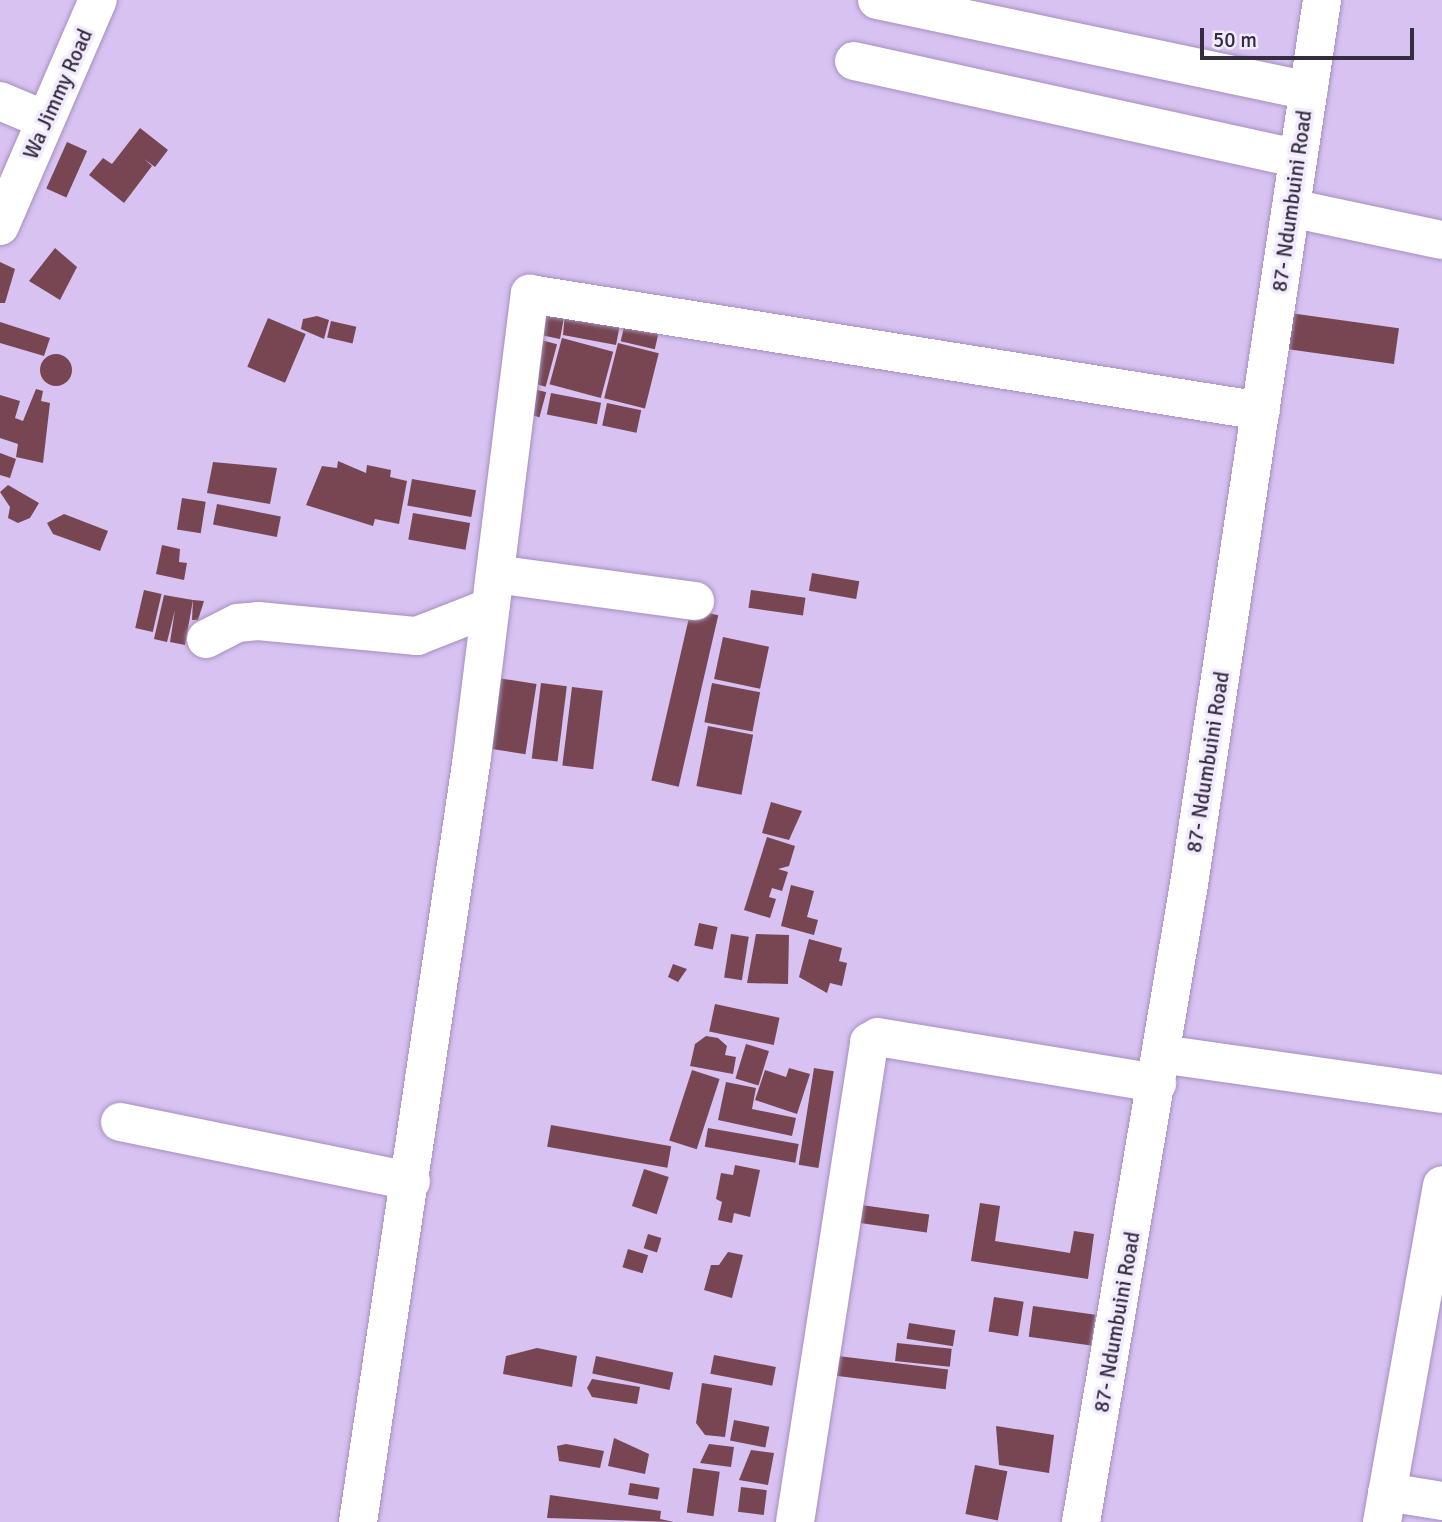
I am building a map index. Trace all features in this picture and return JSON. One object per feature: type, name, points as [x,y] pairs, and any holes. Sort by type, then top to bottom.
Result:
[{"type":"street","name":"Wa Jimmy Road","points":[[0,226],[98,0]]},
{"type":"street","points":[[877,0],[1308,92]]},
{"type":"street","name":"87- Ndumbuini Road","points":[[1081,1522],[1159,1068],[1322,0]]},
{"type":"street","points":[[854,61],[1297,158]]},
{"type":"street","points":[[0,101],[45,120]]},
{"type":"street","points":[[1291,208],[1442,240]]},
{"type":"street","points":[[358,1522],[411,1181],[493,591],[530,294],[1261,411]]},
{"type":"street","points":[[206,639],[236,623],[258,621],[417,636],[493,591],[695,601]]},
{"type":"street","points":[[795,1522],[869,1042],[878,1037],[1159,1068],[1442,1094]]},
{"type":"street","points":[[120,1122],[411,1181]]},
{"type":"street","points":[[1442,1185],[1438,1230],[1384,1507],[1442,1501]]},
{"type":"building","points":[[140,128],[168,150],[155,167],[144,159],[152,166],[124,203],[89,175],[103,158],[112,164]]},
{"type":"building","points":[[67,142],[87,151],[66,198],[46,189]]},
{"type":"building","points":[[55,248],[77,267],[60,300],[29,281]]},
{"type":"building","points":[[0,262],[15,269],[5,303],[0,303]]},
{"type":"building","points":[[531,307],[622,314],[616,345],[563,335],[565,312],[560,339],[526,332]]},
{"type":"building","points":[[1290,313],[1399,328],[1394,364],[1285,349]]},
{"type":"building","points":[[627,314],[661,322],[655,349],[621,341]]},
{"type":"building","points":[[317,316],[329,320],[324,339],[301,329],[303,319]]},
{"type":"building","points":[[268,318],[306,334],[285,383],[247,367]]},
{"type":"building","points":[[331,321],[356,327],[353,343],[327,338]]},
{"type":"building","points":[[0,322],[50,338],[44,356],[0,343]]},
{"type":"building","points":[[530,337],[557,344],[546,387],[519,380]]},
{"type":"building","points":[[562,338],[613,352],[601,398],[550,384]]},
{"type":"building","points":[[618,343],[659,353],[645,408],[604,398]]},
{"type":"building","points":[[56,354],[67,359],[72,370],[67,381],[56,386],[45,381],[40,370],[45,359]]},
{"type":"building","points":[[523,386],[546,392],[539,417],[516,411]]},
{"type":"building","points":[[36,389],[43,391],[41,401],[50,403],[43,463],[16,457],[18,444],[0,438],[0,395],[20,401],[15,418],[23,421]]},
{"type":"building","points":[[551,393],[601,403],[597,424],[547,415]]},
{"type":"building","points":[[607,403],[641,410],[636,433],[602,425]]},
{"type":"building","points":[[0,453],[16,459],[10,478],[0,475]]},
{"type":"building","points":[[338,461],[366,473],[367,465],[391,470],[390,477],[407,481],[399,524],[375,519],[373,526],[306,505],[322,466],[337,468]]},
{"type":"building","points":[[213,462],[277,468],[270,504],[207,493]]},
{"type":"building","points":[[412,479],[476,490],[471,517],[407,506]]},
{"type":"building","points":[[8,485],[39,503],[30,518],[18,523],[8,518],[10,507],[0,492]]},
{"type":"building","points":[[182,498],[206,502],[201,533],[177,530]]},
{"type":"building","points":[[217,504],[281,516],[277,537],[213,525]]},
{"type":"building","points":[[413,513],[470,523],[465,550],[408,540]]},
{"type":"building","points":[[64,514],[108,531],[100,551],[53,534],[47,523]]},
{"type":"building","points":[[162,545],[180,549],[179,562],[187,563],[184,580],[156,574]]},
{"type":"building","points":[[812,573],[859,581],[856,599],[809,591]]},
{"type":"building","points":[[144,590],[162,594],[153,632],[135,628]]},
{"type":"building","points":[[751,590],[805,598],[803,615],[748,608]]},
{"type":"building","points":[[164,595],[193,600],[185,645],[170,642],[175,610],[167,642],[154,639]]},
{"type":"building","points":[[193,600],[204,601],[198,620],[192,620]]},
{"type":"building","points":[[691,609],[718,615],[679,787],[651,780]]},
{"type":"building","points":[[723,637],[769,647],[760,689],[714,679]]},
{"type":"building","points":[[498,678],[537,684],[525,754],[487,748]]},
{"type":"building","points":[[541,683],[567,686],[558,762],[532,758]]},
{"type":"building","points":[[712,683],[760,692],[752,732],[704,722]]},
{"type":"building","points":[[572,687],[603,691],[593,769],[562,765]]},
{"type":"building","points":[[708,726],[753,735],[742,795],[696,786]]},
{"type":"building","points":[[771,802],[802,811],[789,840],[762,833]]},
{"type":"building","points":[[767,837],[795,846],[789,866],[778,869],[788,872],[782,891],[772,888],[769,897],[776,899],[770,918],[744,910]]},
{"type":"building","points":[[791,885],[814,891],[807,917],[818,920],[814,935],[781,926]]},
{"type":"building","points":[[699,923],[718,927],[713,949],[694,945]]},
{"type":"building","points":[[731,934],[749,937],[742,980],[724,977]]},
{"type":"building","points":[[756,934],[789,935],[788,984],[747,983]]},
{"type":"building","points":[[809,939],[842,948],[839,961],[847,963],[842,986],[830,983],[827,993],[799,977]]},
{"type":"building","points":[[673,964],[687,969],[678,982],[668,977]]},
{"type":"building","points":[[715,1004],[780,1018],[774,1045],[709,1031]]},
{"type":"building","points":[[706,1036],[718,1038],[727,1046],[725,1055],[736,1057],[733,1074],[690,1066],[695,1044]]},
{"type":"building","points":[[746,1044],[769,1051],[758,1085],[735,1078]]},
{"type":"building","points":[[789,1068],[810,1074],[797,1114],[755,1100],[765,1070],[786,1077]]},
{"type":"building","points":[[814,1068],[834,1071],[818,1168],[799,1165]]},
{"type":"building","points":[[692,1070],[720,1079],[697,1149],[669,1140]]},
{"type":"building","points":[[726,1082],[756,1088],[752,1109],[796,1118],[792,1136],[718,1120]]},
{"type":"building","points":[[551,1125],[671,1146],[667,1168],[547,1147]]},
{"type":"building","points":[[708,1128],[799,1144],[795,1163],[705,1147]]},
{"type":"building","points":[[735,1165],[760,1170],[750,1217],[734,1213],[732,1223],[718,1220],[722,1202],[716,1199],[721,1173],[733,1175]]},
{"type":"building","points":[[644,1169],[669,1177],[657,1214],[632,1206]]},
{"type":"building","points":[[980,1203],[1000,1206],[995,1241],[1070,1253],[1074,1231],[1094,1234],[1088,1279],[971,1261]]},
{"type":"building","points":[[854,1204],[929,1215],[927,1232],[851,1222]]},
{"type":"building","points":[[648,1234],[661,1238],[657,1252],[644,1248]]},
{"type":"building","points":[[628,1249],[648,1255],[643,1273],[622,1267]]},
{"type":"building","points":[[728,1252],[743,1255],[732,1298],[704,1290],[711,1265],[719,1265]]},
{"type":"building","points":[[994,1297],[1024,1302],[1018,1336],[989,1332]]},
{"type":"building","points":[[1033,1306],[1095,1315],[1091,1345],[1029,1337]]},
{"type":"building","points":[[909,1323],[955,1330],[953,1346],[906,1339]]},
{"type":"building","points":[[897,1343],[952,1349],[950,1367],[895,1361]]},
{"type":"building","points":[[537,1348],[577,1356],[572,1387],[503,1374],[506,1356]]},
{"type":"building","points":[[714,1355],[776,1367],[772,1386],[710,1374]]},
{"type":"building","points":[[830,1355],[948,1370],[946,1389],[828,1375]]},
{"type":"building","points":[[596,1356],[673,1372],[670,1390],[592,1374]]},
{"type":"building","points":[[592,1379],[640,1387],[637,1404],[592,1397],[587,1388]]},
{"type":"building","points":[[702,1383],[732,1388],[725,1437],[705,1435],[696,1423]]},
{"type":"building","points":[[734,1420],[769,1427],[765,1447],[730,1441]]},
{"type":"building","points":[[996,1426],[1054,1435],[1049,1473],[999,1465]]},
{"type":"building","points":[[614,1438],[649,1454],[645,1474],[608,1466]]},
{"type":"building","points":[[566,1444],[604,1451],[600,1468],[559,1461],[557,1446]]},
{"type":"building","points":[[709,1444],[734,1447],[731,1467],[700,1463]]},
{"type":"building","points":[[751,1450],[774,1453],[768,1485],[739,1480]]},
{"type":"building","points":[[975,1465],[1007,1471],[998,1520],[965,1514]]},
{"type":"building","points":[[693,1468],[720,1472],[713,1516],[687,1513]]},
{"type":"building","points":[[630,1483],[660,1488],[658,1500],[628,1495]]},
{"type":"building","points":[[741,1487],[767,1490],[764,1515],[738,1512]]},
{"type":"building","points":[[550,1495],[661,1511],[660,1519],[674,1522],[547,1518]]}]
